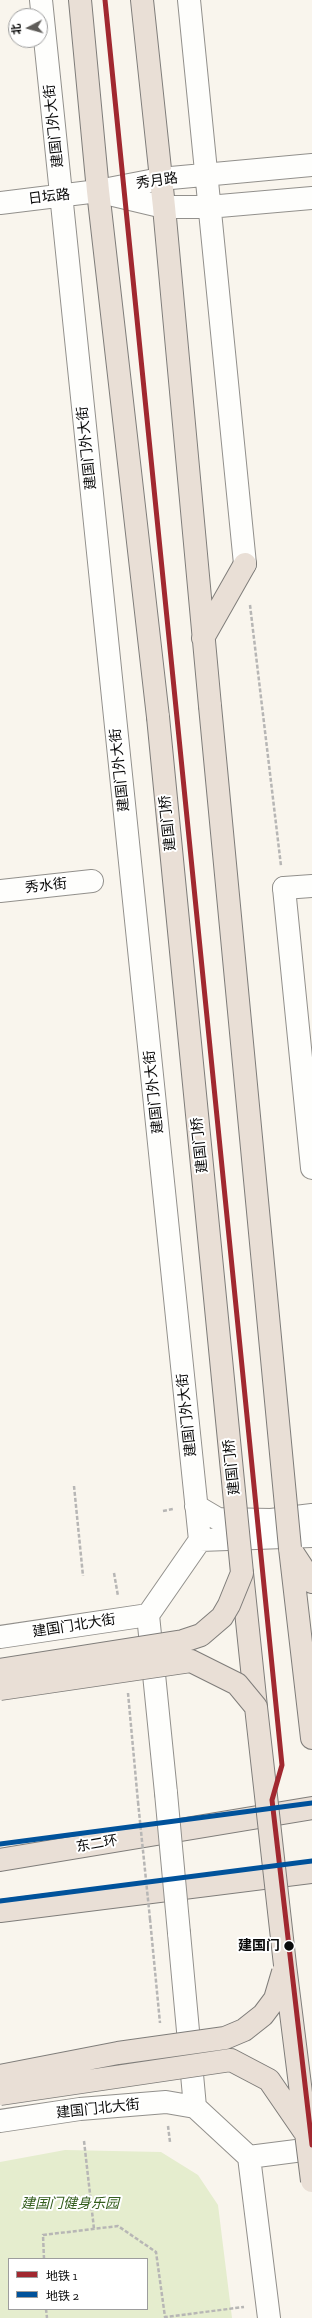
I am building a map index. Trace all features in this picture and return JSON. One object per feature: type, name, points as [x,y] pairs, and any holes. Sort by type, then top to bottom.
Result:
[{"type":"highway","points":[[80,0],[98,192]]},
{"type":"highway","points":[[142,0],[164,207],[203,638],[290,1548],[311,1726]]},
{"type":"highway","name":"建国门桥","points":[[98,192],[158,717],[256,1707]]},
{"type":"highway","points":[[203,638],[245,564]]},
{"type":"highway","points":[[290,1548],[312,1582]]},
{"type":"highway","points":[[0,1670],[182,1641],[201,1635],[222,1617],[230,1605],[242,1573]]},
{"type":"highway","points":[[0,1689],[191,1661],[237,1684],[256,1707],[285,1965],[309,2141],[312,2181]]},
{"type":"highway","name":"东二环","points":[[0,1860],[312,1808]]},
{"type":"highway","points":[[0,1911],[312,1872]]},
{"type":"highway","points":[[0,2076],[118,2053],[225,2038],[244,2030],[264,2015],[274,1998],[285,1965]]},
{"type":"highway","points":[[0,2094],[231,2060],[270,2080],[309,2141]]},
{"type":"street","name":"建国门外大街","points":[[41,0],[200,1540]]},
{"type":"street","points":[[189,0],[208,207],[245,564]]},
{"type":"street","name":"秀月路","points":[[98,192],[160,179],[312,165]]},
{"type":"street","name":"日坛路","points":[[0,203],[98,192]]},
{"type":"street","name":"秀月路","points":[[98,192],[164,207],[208,207],[312,198]]},
{"type":"street","name":"秀水街","points":[[0,892],[92,881]]},
{"type":"street","points":[[312,886],[284,888],[312,1168]]},
{"type":"street","points":[[196,1506],[218,1519],[271,1520],[312,1515]]},
{"type":"street","points":[[268,2311],[249,2157],[195,2108],[148,1615],[200,1540],[312,1536]]},
{"type":"street","name":"建国门北大街","points":[[0,1637],[148,1615]]},
{"type":"street","name":"建国门北大街","points":[[0,2121],[80,2110],[166,2102],[195,2108]]},
{"type":"street","points":[[249,2157],[309,2141]]},
{"type":"path","points":[[250,603],[284,888]]},
{"type":"path","points":[[74,1486],[83,1576]]},
{"type":"path","points":[[138,1802],[150,1919]]},
{"type":"path","points":[[84,2141],[94,2229]]},
{"type":"path","points":[[44,2258],[43,2235],[118,2226],[156,2252],[165,2318],[268,2311]]},
{"type":"green space","name":"建国门健身乐园","points":[[65,2150],[161,2152],[198,2175],[218,2205],[232,2318],[0,2318],[0,2162]]},
{"type":"metro line","name":"1","points":[[105,0],[282,1765],[272,1800],[312,2145]]},
{"type":"metro line","name":"2","points":[[0,1844],[312,1803]]},
{"type":"metro line","name":"2","points":[[0,1901],[312,1861]]},
{"type":"place","name":"建国门","points":[[289,1946]]}]
